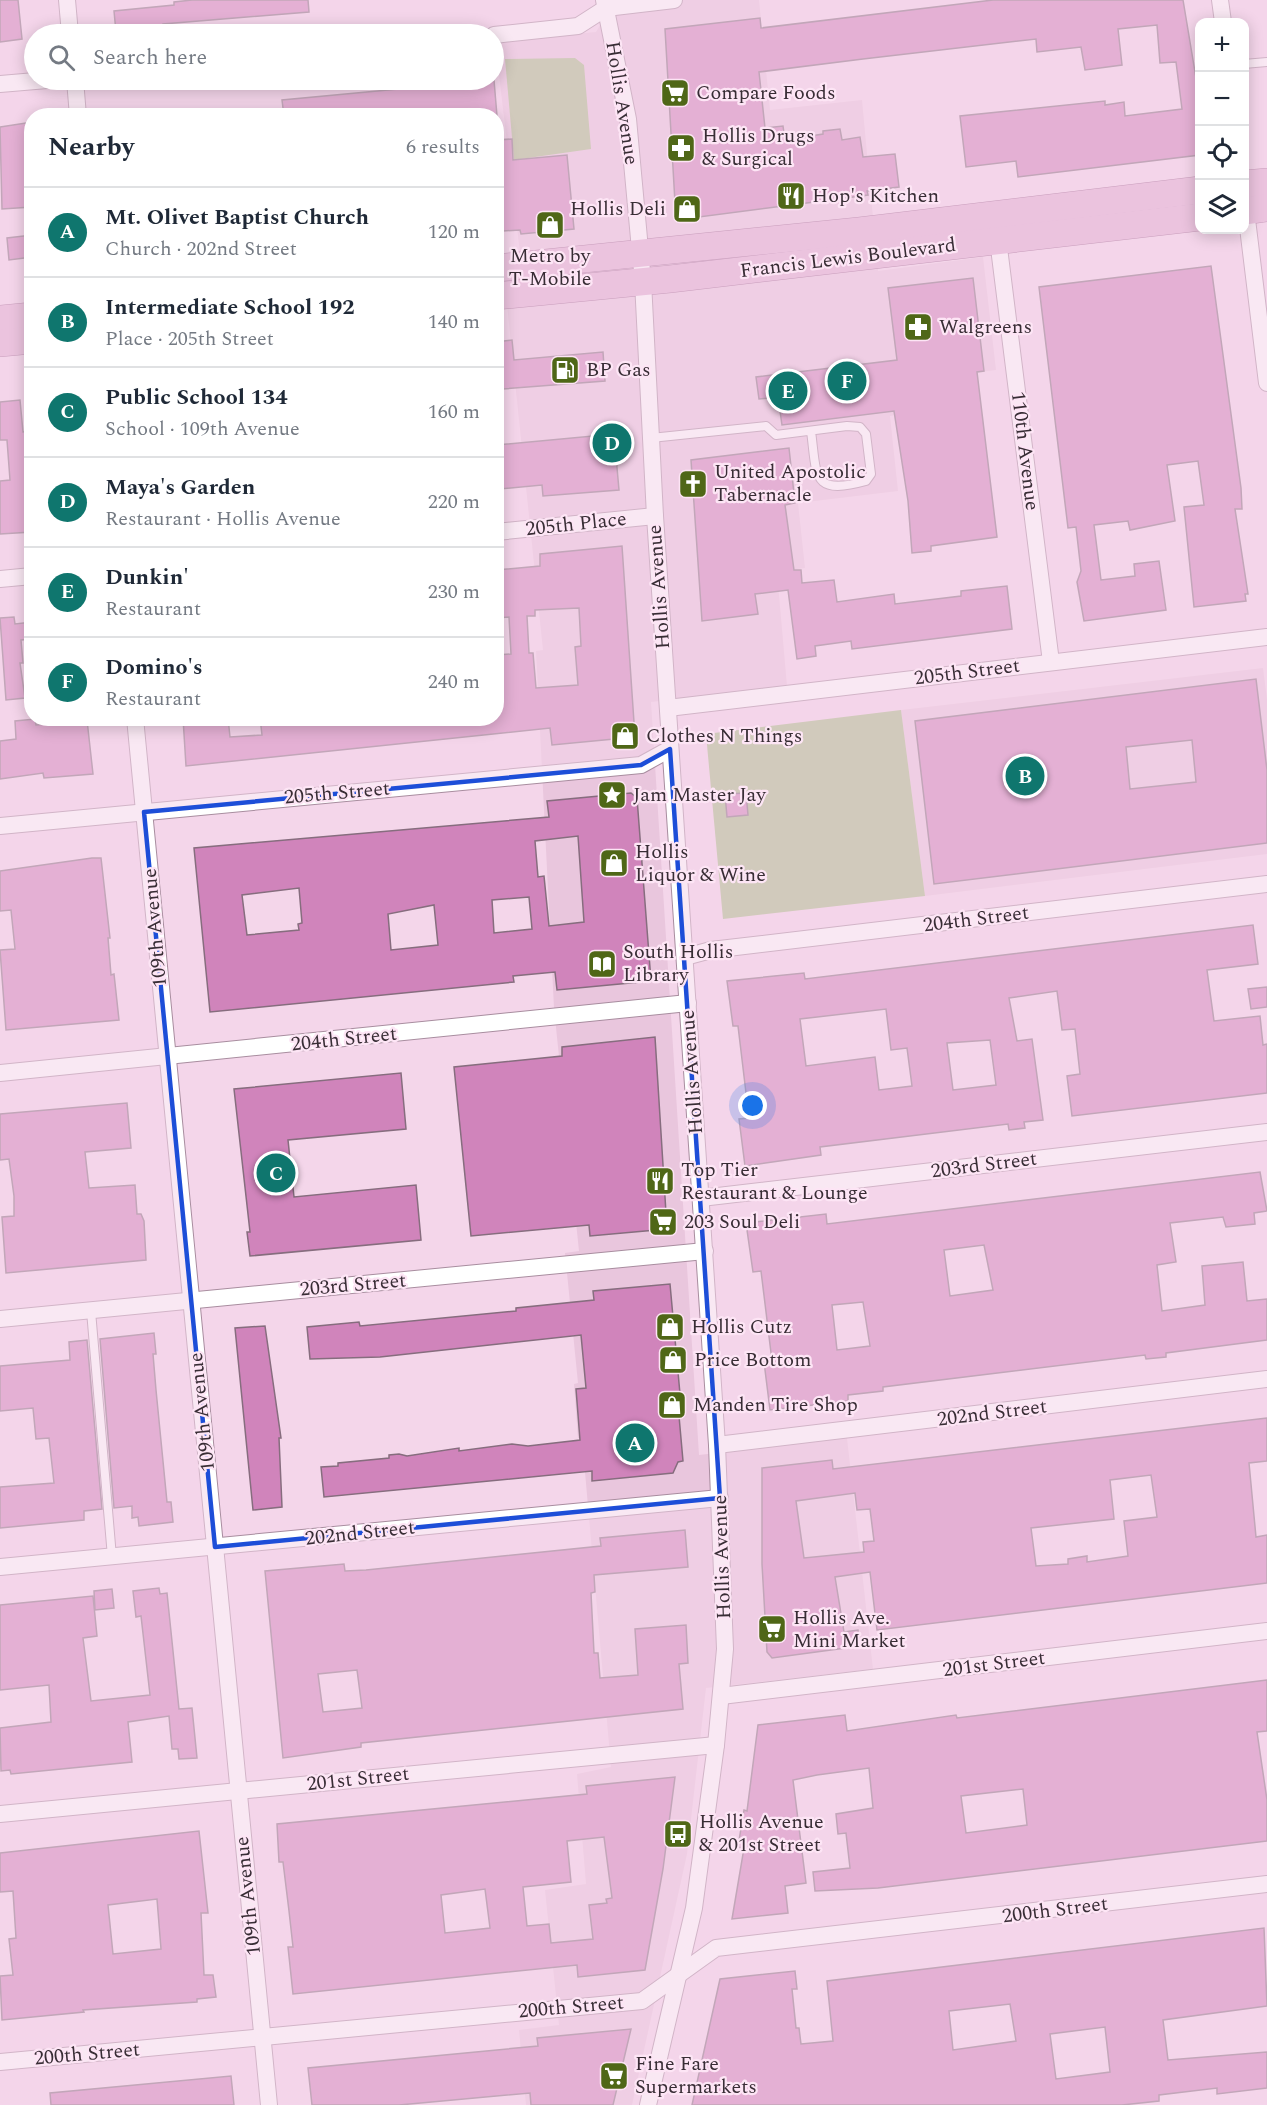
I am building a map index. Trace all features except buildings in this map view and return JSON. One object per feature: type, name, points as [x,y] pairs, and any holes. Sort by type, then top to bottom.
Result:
[{"type":"main road","points":[[1249,184],[1267,182]]},
{"type":"main road","name":"Francis Lewis Boulevard","points":[[504,267],[859,231],[1195,191]]},
{"type":"main road","name":"Francis Lewis Boulevard","points":[[504,295],[643,282],[1195,217]]},
{"type":"main road","points":[[0,319],[24,317]]},
{"type":"main road","points":[[0,343],[24,341]]},
{"type":"street","points":[[67,0],[69,24]]},
{"type":"street","points":[[504,33],[578,26],[605,4],[674,0]]},
{"type":"street","points":[[1220,0],[1222,18]]},
{"type":"street","name":"Hollis Avenue","points":[[605,4],[627,119],[643,282],[654,516],[717,1445],[725,1649],[716,1744],[694,1908],[648,2105]]},
{"type":"street","points":[[0,84],[24,82]]},
{"type":"street","points":[[76,90],[77,108]]},
{"type":"street","points":[[1251,208],[1267,383]]},
{"type":"street","name":"110th Avenue","points":[[998,240],[1051,663]]},
{"type":"street","name":"205th Place","points":[[504,531],[654,516]]},
{"type":"street","points":[[0,579],[24,577]]},
{"type":"street","name":"205th Street","points":[[668,708],[1267,637]]},
{"type":"street","name":"109th Avenue","points":[[136,726],[269,2105]]},
{"type":"street","name":"205th Street","points":[[0,826],[641,765],[670,749]]},
{"type":"street","name":"204th Street","points":[[685,957],[723,949],[1267,884]]},
{"type":"street","name":"204th Street","points":[[0,1072],[688,1003]]},
{"type":"street","name":"203rd Street","points":[[701,1198],[1267,1132]]},
{"type":"street","name":"203rd Street","points":[[0,1319],[705,1251]]},
{"type":"street","name":"202nd Street","points":[[717,1445],[1267,1379]]},
{"type":"street","name":"202nd Street","points":[[0,1567],[720,1498]]},
{"type":"street","name":"201st Street","points":[[721,1696],[1267,1631]]},
{"type":"street","name":"201st Street","points":[[0,1814],[716,1744]]},
{"type":"street","name":"200th Street","points":[[0,2062],[642,2001],[716,1948],[1267,1884]]},
{"type":"lane","points":[[1249,64],[1267,62]]},
{"type":"lane","points":[[651,438],[766,426],[776,435],[847,426],[864,429],[871,474],[866,482],[848,486],[827,486],[820,481],[816,472],[811,431]]},
{"type":"lane","points":[[91,1311],[112,1557]]},
{"type":"highlighted area","points":[[670,749],[720,1498],[215,1547],[144,812],[641,765]]},
{"type":"shaded area","points":[[615,0],[759,0],[770,110],[862,100],[878,271],[983,257],[996,370],[892,383],[896,415],[890,416],[898,491],[798,503],[805,568],[777,572],[787,686],[651,702],[699,1455],[847,1438],[873,1669],[706,1688],[687,1854],[632,2105],[526,2105],[519,2030],[559,2025],[545,1890],[586,1884],[577,1774],[611,1767],[582,1438],[578,1438],[574,1384],[578,1383],[565,1253],[579,1251],[554,1008],[536,651],[543,650],[504,276],[504,257],[520,253],[501,90],[504,90],[504,40],[596,32]]},
{"type":"shaded area","points":[[1263,668],[1267,699],[1267,854],[925,896],[901,710]]},
{"type":"green space","points":[[575,58],[584,65],[591,149],[514,160],[505,59]]},
{"type":"green space","points":[[901,710],[925,896],[723,919],[706,734]]},
{"type":"place","name":"Compare Foods","points":[[675,93]]},
{"type":"place","name":"Hollis Drugs & Surgical","points":[[681,148]]},
{"type":"place","name":"Hop's Kitchen","points":[[791,196]]},
{"type":"place","name":"Hollis Deli","points":[[687,209]]},
{"type":"place","name":"Metro by T-Mobile","points":[[550,225]]},
{"type":"place","name":"Walgreens","points":[[918,327]]},
{"type":"place","name":"BP Gas","points":[[565,370]]},
{"type":"place","name":"Domino's","points":[[847,381]]},
{"type":"place","name":"Dunkin'","points":[[788,391]]},
{"type":"place","name":"Maya's Garden","points":[[612,443]]},
{"type":"place","name":"United Apostolic Tabernacle","points":[[693,484]]},
{"type":"place","name":"Clothes N Things","points":[[625,736]]},
{"type":"place","name":"Intermediate School 192","points":[[1025,776]]},
{"type":"place","name":"Jam Master Jay","points":[[612,795]]},
{"type":"place","name":"Hollis Liquor & Wine","points":[[614,863]]},
{"type":"place","name":"South Hollis Library","points":[[602,964]]},
{"type":"place","name":"Public School 134","points":[[276,1173]]},
{"type":"place","name":"Top Tier Restaurant & Lounge","points":[[660,1181]]},
{"type":"place","name":"203 Soul Deli","points":[[663,1222]]},
{"type":"place","name":"Hollis Cutz","points":[[670,1327]]},
{"type":"place","name":"Price Bottom","points":[[673,1360]]},
{"type":"place","name":"Manden Tire Shop","points":[[672,1405]]},
{"type":"place","name":"Mt. Olivet Baptist Church","points":[[635,1443]]},
{"type":"place","name":"Hollis Ave. Mini Market","points":[[772,1629]]},
{"type":"place","name":"Hollis Avenue & 201st Street","points":[[678,1834]]},
{"type":"place","name":"Fine Fare Supermarkets","points":[[614,2076]]}]
